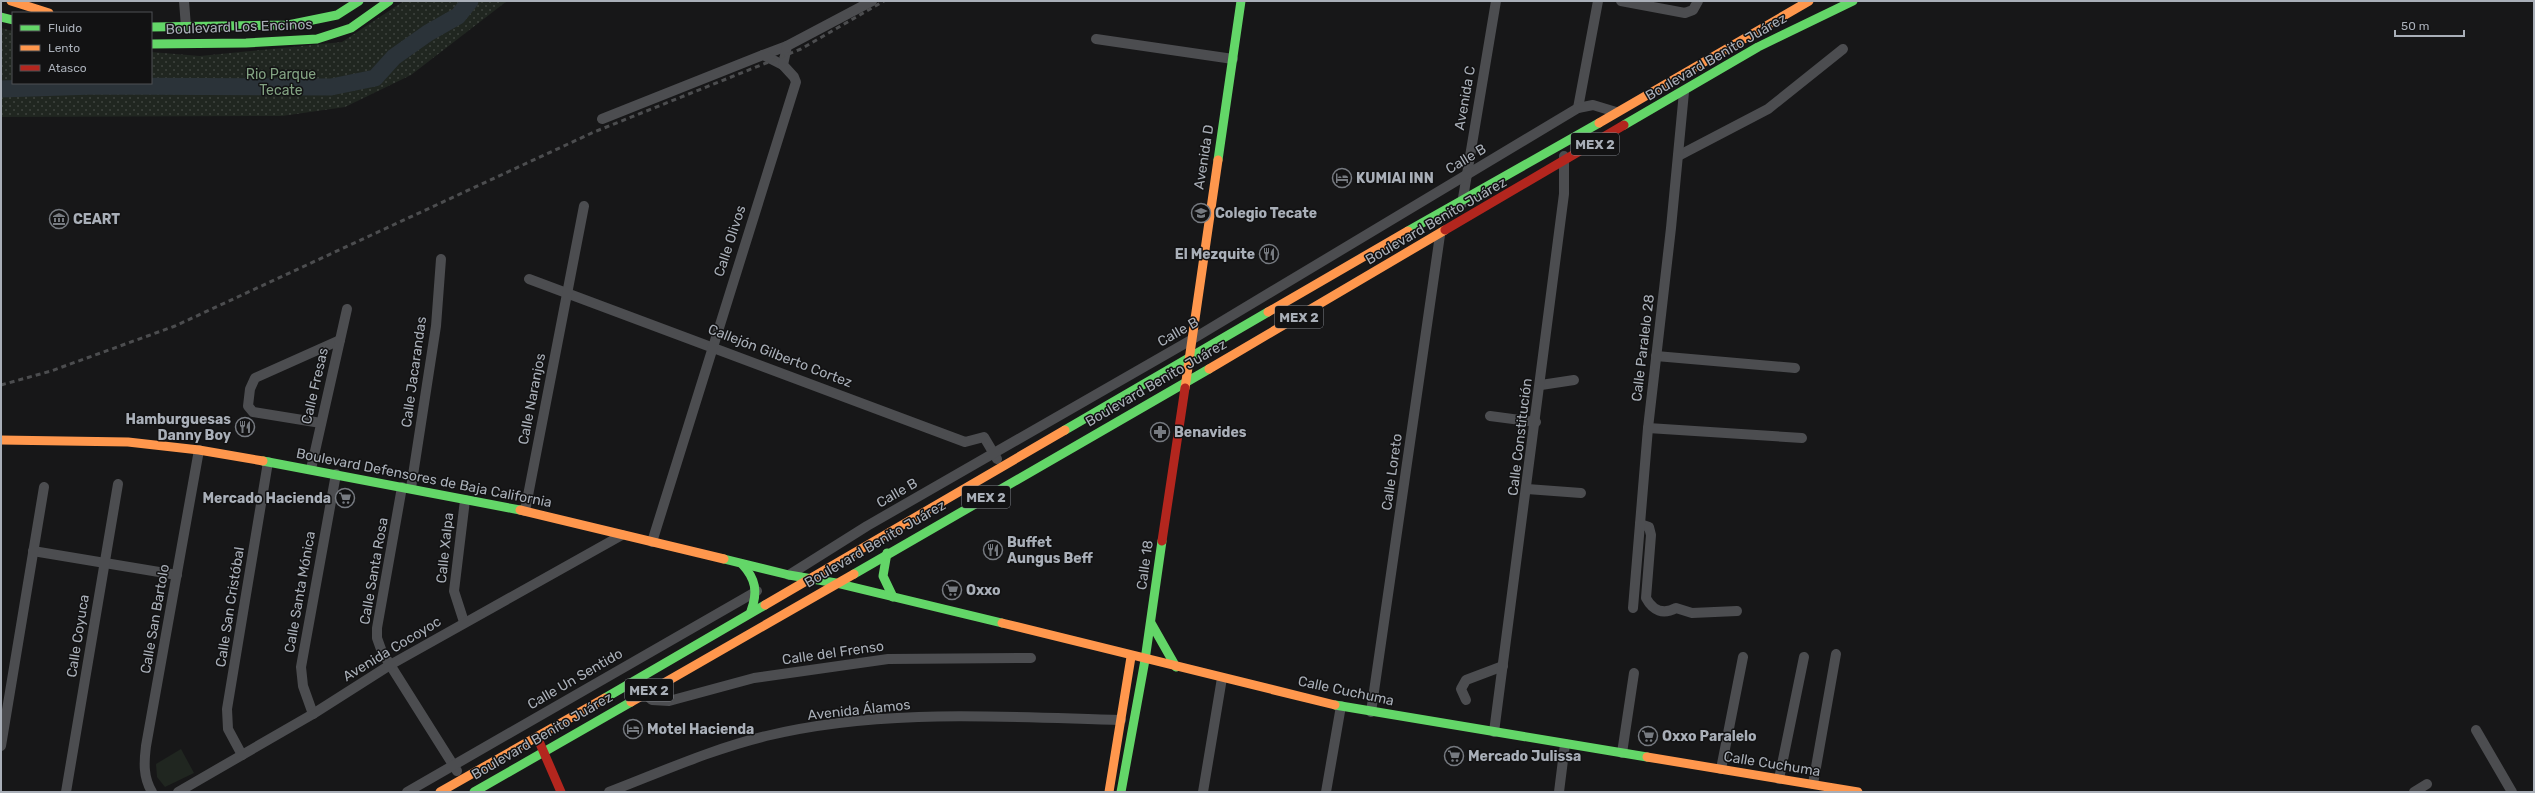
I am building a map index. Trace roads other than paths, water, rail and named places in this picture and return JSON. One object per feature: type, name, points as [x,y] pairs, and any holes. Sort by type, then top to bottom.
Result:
[{"type":"main road","points":[[12,1],[46,12]]},
{"type":"main road","name":"Boulevard Los Encinos","points":[[152,27],[288,25],[313,22],[337,15],[359,1]]},
{"type":"main road","name":"Boulevard Los Encinos","points":[[152,44],[246,44],[317,39],[334,36],[351,28],[390,1]]},
{"type":"main road","name":"Avenida D","points":[[1191,340],[1241,1]]},
{"type":"main road","name":"Boulevard Benito Juárez","points":[[440,792],[538,739],[751,611],[1809,1]]},
{"type":"main road","name":"Boulevard Benito Juárez","points":[[474,792],[887,553],[1187,382],[1730,64],[1804,22],[1853,1]]},
{"type":"main road","points":[[1730,64],[1747,45],[1790,18],[1791,11]]},
{"type":"main road","points":[[1,17],[12,20]]},
{"type":"main road","name":"Calle 18","points":[[1121,792],[1151,623],[1187,382],[1191,340]]},
{"type":"main road","name":"Boulevard Defensores de Baja California","points":[[1,440],[128,442],[199,450],[311,469],[525,511],[789,575],[836,583]]},
{"type":"main road","points":[[887,553],[882,565],[882,578],[885,587],[893,598]]},
{"type":"main road","points":[[742,564],[753,574],[757,591],[751,611]]},
{"type":"main road","points":[[761,626],[772,610],[804,591],[807,579]]},
{"type":"main road","name":"Calle Cuchuma","points":[[836,583],[1131,657],[1341,706],[1858,792]]},
{"type":"main road","points":[[1151,623],[1176,667]]},
{"type":"main road","points":[[1109,792],[1131,657]]},
{"type":"main road","points":[[538,739],[561,792]]},
{"type":"street","points":[[184,1],[186,27]]},
{"type":"street","points":[[602,119],[763,54],[787,46],[872,1]]},
{"type":"street","name":"Avenida C","points":[[1459,224],[1496,1]]},
{"type":"street","points":[[1578,108],[1598,1]]},
{"type":"street","points":[[1621,1],[1685,13],[1693,10],[1698,1]]},
{"type":"street","points":[[1096,39],[1233,60]]},
{"type":"street","points":[[763,54],[783,65],[787,46]]},
{"type":"street","points":[[1678,156],[1768,109],[1843,49]]},
{"type":"street","name":"Calle Olivos","points":[[652,542],[712,345],[796,82],[794,77],[783,65]]},
{"type":"street","name":"Calle Paralelo 28","points":[[1633,608],[1648,428],[1684,92]]},
{"type":"street","name":"Calle B","points":[[789,575],[866,526],[1191,340],[1578,108],[1594,106],[1616,112]]},
{"type":"street","name":"Calle Constitución","points":[[1494,732],[1541,385],[1564,194],[1565,162],[1562,144]]},
{"type":"street","name":"Calle Naranjos","points":[[525,511],[566,292],[584,206]]},
{"type":"street","name":"Calle Loreto","points":[[1371,712],[1440,235]]},
{"type":"street","name":"Calle Jacarandas","points":[[407,488],[436,326],[441,259]]},
{"type":"street","name":"Callejón Gilberto Cortez","points":[[530,279],[712,345],[965,442],[984,437],[994,453]]},
{"type":"street","name":"Calle Fresas","points":[[311,469],[347,309]]},
{"type":"street","points":[[321,423],[253,412],[248,406],[250,389],[255,378],[340,340]]},
{"type":"street","points":[[1656,356],[1795,368]]},
{"type":"street","points":[[1541,385],[1574,380]]},
{"type":"street","points":[[1490,416],[1536,422]]},
{"type":"street","points":[[1648,428],[1802,438]]},
{"type":"street","name":"Calle San Bartolo","points":[[152,792],[145,772],[146,746],[199,450]]},
{"type":"street","points":[[994,453],[1002,466]]},
{"type":"street","name":"Calle San Cristóbal","points":[[242,755],[228,729],[227,709],[268,462]]},
{"type":"street","name":"Calle Santa Mónica","points":[[313,714],[302,686],[301,667],[336,474]]},
{"type":"street","name":"Calle Coyuca","points":[[66,792],[118,484]]},
{"type":"street","points":[[1,746],[44,487]]},
{"type":"street","name":"Calle Santa Rosa","points":[[407,488],[377,628],[378,646],[462,780]]},
{"type":"street","points":[[1527,489],[1581,493]]},
{"type":"street","name":"Calle Xalpa","points":[[464,622],[454,591],[465,500]]},
{"type":"street","points":[[1640,524],[1648,527],[1651,535],[1646,598],[1650,605],[1658,611],[1668,613],[1676,608],[1692,613],[1737,610]]},
{"type":"street","name":"Avenida Cocoyoc","points":[[178,792],[313,714],[390,665],[464,622],[622,535]]},
{"type":"street","points":[[33,551],[177,575]]},
{"type":"street","name":"Calle Un Sentido","points":[[407,792],[757,591]]},
{"type":"street","points":[[1812,784],[1836,654]]},
{"type":"street","points":[[1721,770],[1743,657]]},
{"type":"street","points":[[1779,779],[1804,657]]},
{"type":"street","name":"Calle del Frenso","points":[[644,693],[652,700],[670,701],[754,678],[888,659],[1031,658]]},
{"type":"street","points":[[1466,700],[1461,689],[1466,680],[1503,666]]},
{"type":"street","points":[[1622,753],[1634,673]]},
{"type":"street","points":[[1203,792],[1222,678]]},
{"type":"street","points":[[1326,792],[1341,706]]},
{"type":"street","name":"Avenida Álamos","points":[[609,792],[711,753],[766,736],[824,726],[880,720],[949,718],[1121,720]]},
{"type":"street","points":[[527,722],[538,739]]},
{"type":"street","points":[[2476,730],[2512,792]]},
{"type":"street","points":[[1559,792],[1565,744]]},
{"type":"street","points":[[2414,792],[2428,784]]},
{"type":"waterway","points":[[1,89],[95,86],[331,87],[375,78],[394,57],[428,33],[458,16],[470,1]]},
{"type":"railway","points":[[1,385],[51,371],[175,326],[594,132],[801,49],[884,1]]},
{"type":"place","name":"KUMIAI INN","points":[[1342,178]]},
{"type":"place","name":"Colegio Tecate","points":[[1201,213]]},
{"type":"place","name":"CEART","points":[[59,219]]},
{"type":"place","name":"El Mezquite","points":[[1269,254]]},
{"type":"place","name":"Hamburguesas Danny Boy","points":[[245,427]]},
{"type":"place","name":"Benavides","points":[[1160,432]]},
{"type":"place","name":"Mercado Hacienda","points":[[345,498]]},
{"type":"place","name":"Buffet Aungus Beff","points":[[993,550]]},
{"type":"place","name":"Oxxo","points":[[952,590]]},
{"type":"place","name":"Motel Hacienda","points":[[633,729]]},
{"type":"place","name":"Oxxo Paralelo","points":[[1648,736]]},
{"type":"place","name":"Mercado Julissa","points":[[1454,756]]},
{"type":"park label","name":"Rio Parque Tecate","points":[[281,82]]}]
